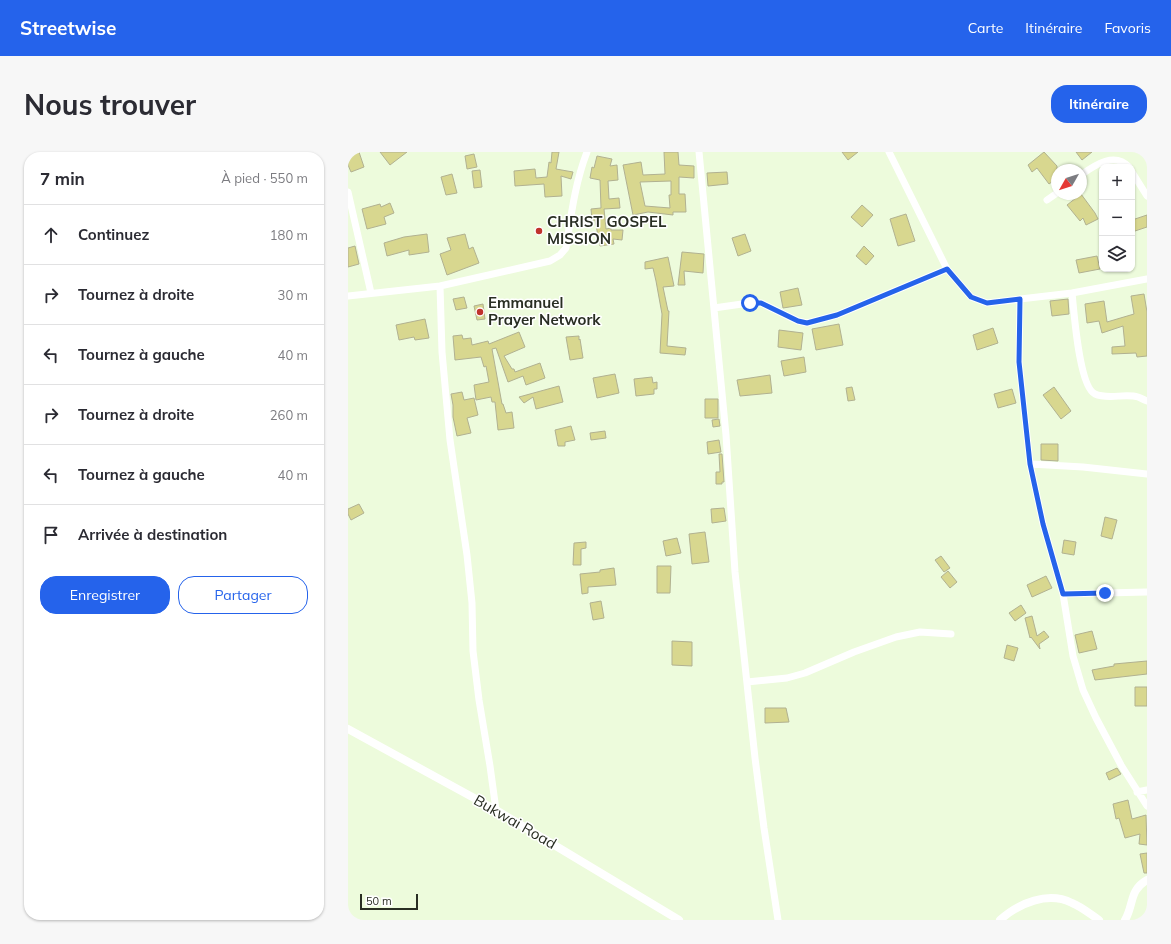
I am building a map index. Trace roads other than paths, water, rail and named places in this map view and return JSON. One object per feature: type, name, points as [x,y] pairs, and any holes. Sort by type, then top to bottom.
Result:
[{"type":"street","points":[[348,296],[440,286],[550,261],[560,256],[566,248],[576,189],[581,167],[587,152]]},
{"type":"street","points":[[699,152],[726,435],[735,572],[763,820],[778,920]]},
{"type":"street","points":[[889,152],[947,269],[971,297],[987,303],[1072,293],[1147,279]]},
{"type":"street","points":[[1087,171],[1106,157],[1116,156],[1125,160],[1127,164]]},
{"type":"street","points":[[1135,177],[1147,196]]},
{"type":"street","points":[[348,192],[371,293]]},
{"type":"street","points":[[1047,200],[1051,197]]},
{"type":"street","points":[[714,308],[761,303],[798,321],[807,323],[837,315],[947,269]]},
{"type":"street","points":[[440,286],[442,352],[450,440],[467,554],[479,700],[496,810]]},
{"type":"street","points":[[1072,293],[1080,356],[1086,382],[1089,388],[1094,394],[1106,396],[1138,396],[1147,401]]},
{"type":"street","points":[[1020,299],[1019,362],[1030,464],[1043,524],[1063,594],[1073,656],[1083,690],[1096,718],[1137,792],[1147,806]]},
{"type":"street","points":[[1030,464],[1083,467],[1147,474]]},
{"type":"street","points":[[1063,594],[1147,592]]},
{"type":"street","points":[[747,682],[787,678],[805,673],[854,652],[896,637],[920,632],[951,634]]},
{"type":"street","name":"Bukwai Road","points":[[348,729],[496,810],[679,920]]},
{"type":"street","points":[[1137,792],[1147,790]]},
{"type":"street","points":[[1125,920],[1128,916],[1135,890],[1140,884],[1147,880]]},
{"type":"street","points":[[1000,920],[1028,903],[1039,899],[1054,897],[1072,903],[1099,920]]},
{"type":"place","name":"CHRIST GOSPEL MISSION","points":[[539,231]]},
{"type":"place","name":"Emmanuel Prayer Network","points":[[480,312]]}]
